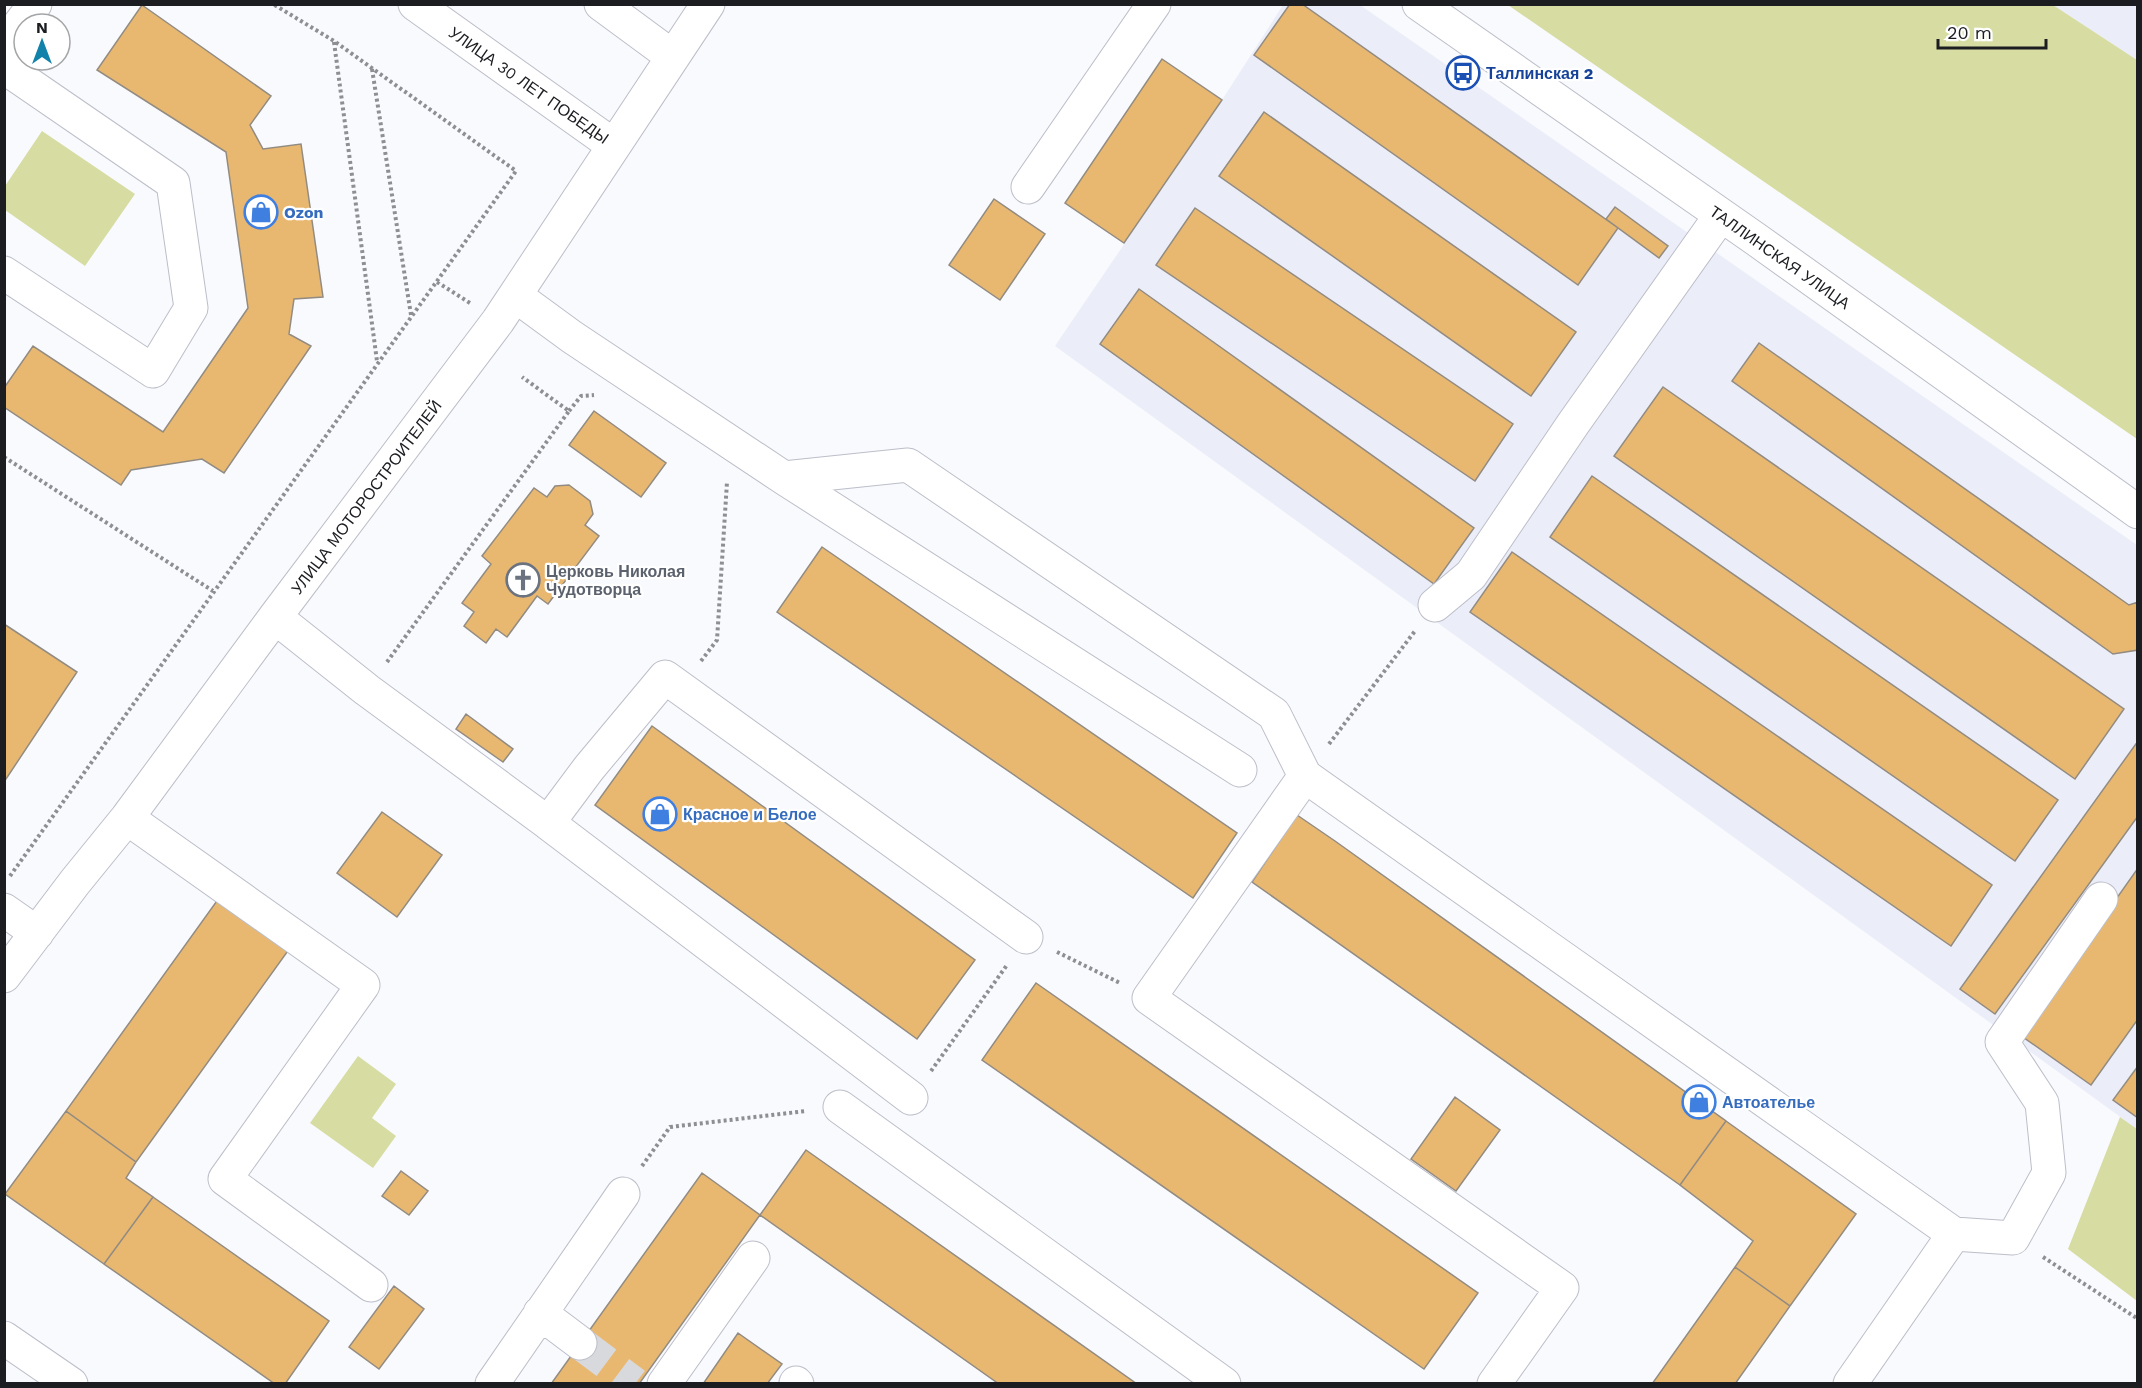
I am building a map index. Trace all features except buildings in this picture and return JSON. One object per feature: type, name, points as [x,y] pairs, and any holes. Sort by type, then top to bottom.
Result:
[{"type":"street","points":[[4,45],[35,4]]},
{"type":"street","points":[[601,4],[673,57]]},
{"type":"street","name":"УЛИЦА МОТОРОСТРОИТЕЛЕЙ","points":[[4,976],[127,818],[516,296],[613,145],[708,4]]},
{"type":"street","points":[[1028,187],[1154,4]]},
{"type":"street","name":"ТАЛЛИНСКАЯ УЛИЦА","points":[[1419,4],[1721,215],[2138,512]]},
{"type":"street","name":"УЛИЦА 30 ЛЕТ ПОБЕДЫ","points":[[436,11],[613,145]]},
{"type":"street","points":[[4,67],[173,183],[191,308],[153,372],[4,273]]},
{"type":"street","points":[[1435,605],[1471,575],[1573,424],[1721,215]]},
{"type":"street","points":[[516,296],[572,337],[784,478],[1240,770]]},
{"type":"street","points":[[784,478],[908,465],[1274,714],[1305,776],[1954,1234],[2013,1238],[2049,1173],[2043,1103],[2001,1042],[2101,898]]},
{"type":"street","points":[[275,617],[367,690],[548,823],[911,1098]]},
{"type":"street","points":[[548,823],[589,768],[665,678],[1026,937]]},
{"type":"street","points":[[1305,776],[1149,998],[1562,1288],[1494,1383]]},
{"type":"street","points":[[127,818],[363,985],[225,1179],[371,1285]]},
{"type":"street","points":[[4,910],[37,933]]},
{"type":"street","points":[[840,1107],[1224,1383]]},
{"type":"street","points":[[492,1383],[623,1194]]},
{"type":"street","points":[[1850,1383],[1954,1234]]},
{"type":"street","points":[[664,1383],[753,1258]]},
{"type":"street","points":[[540,1313],[580,1342]]},
{"type":"street","points":[[4,1338],[71,1383]]},
{"type":"path","points":[[4,884],[516,171],[334,41],[273,4]]},
{"type":"path","points":[[334,41],[377,362]]},
{"type":"path","points":[[372,68],[411,315]]},
{"type":"path","points":[[522,377],[569,411]]},
{"type":"path","points":[[367,690],[569,411],[581,396],[603,393]]},
{"type":"path","points":[[4,457],[213,591]]},
{"type":"path","points":[[681,688],[717,640],[728,473]]},
{"type":"path","points":[[1305,776],[1435,605]]},
{"type":"path","points":[[2013,1238],[2138,1319]]},
{"type":"shaded area","points":[[1283,5],[1360,5],[2137,545],[2137,1129],[1055,346],[1222,100]]},
{"type":"shaded area","points":[[2053,5],[2137,5],[2137,60]]},
{"type":"green space","points":[[1508,5],[2053,5],[2137,60],[2137,439]]},
{"type":"green space","points":[[42,131],[135,194],[85,266],[5,210],[5,186]]},
{"type":"green space","points":[[358,1056],[396,1084],[372,1118],[396,1136],[373,1168],[310,1123]]},
{"type":"green space","points":[[2120,1117],[2137,1129],[2137,1301],[2068,1249]]},
{"type":"tunnel","points":[[580,1343],[635,1384]]},
{"type":"place","name":"Таллинская 2","points":[[1463,73]]},
{"type":"place","name":"Ozon","points":[[261,212]]},
{"type":"place","name":"Церковь Николая Чудотворца","points":[[523,580]]},
{"type":"place","name":"Красное и Белое","points":[[660,814]]},
{"type":"place","name":"Автоателье","points":[[1699,1102]]}]
